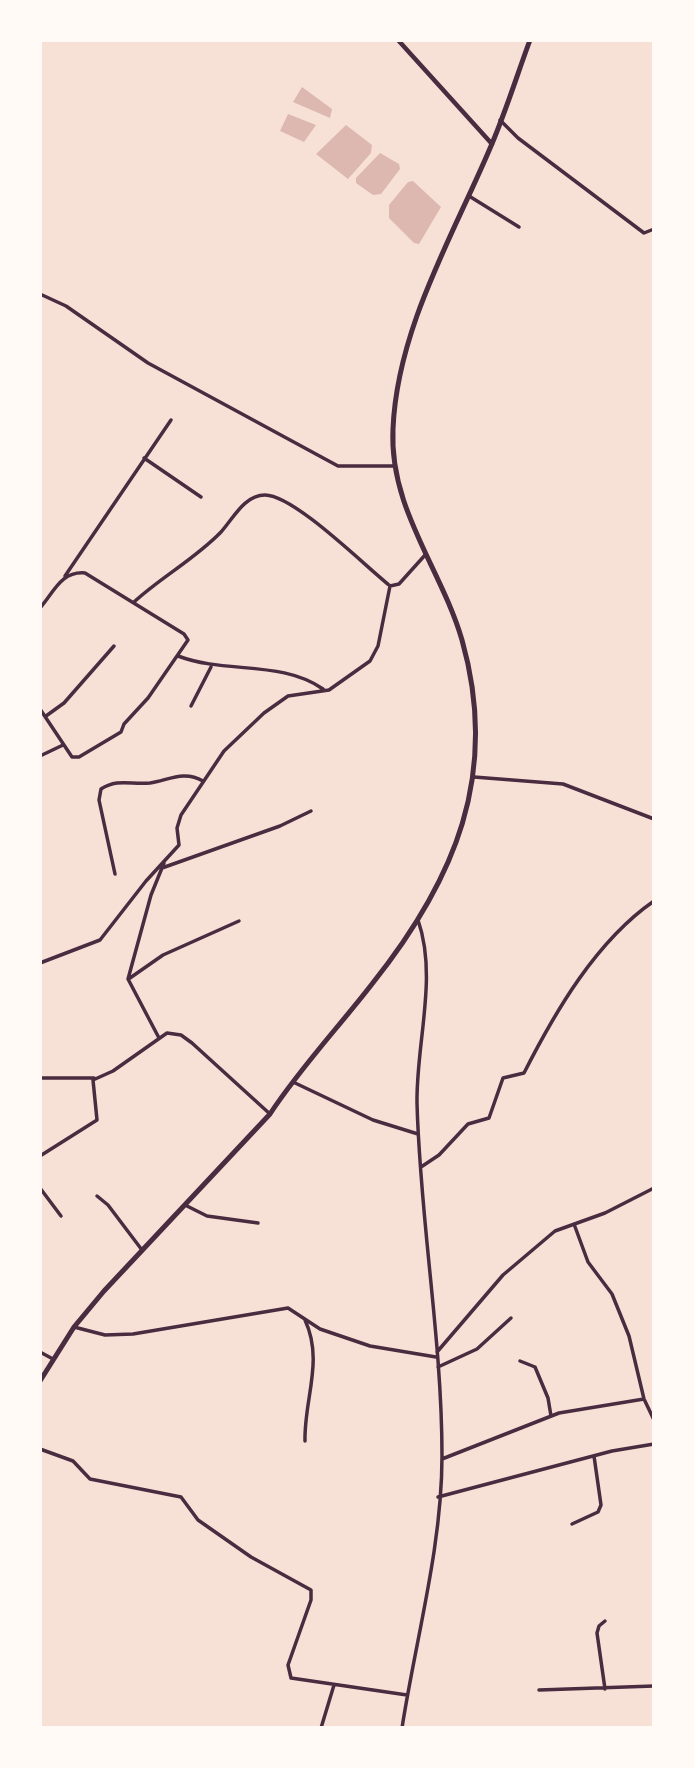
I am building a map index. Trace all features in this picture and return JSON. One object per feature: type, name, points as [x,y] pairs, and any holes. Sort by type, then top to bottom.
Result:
[{"type":"main road","points":[[40,1381],[74,1327],[142,1250],[270,1114],[291,1081],[373,983],[438,888],[457,844],[474,778],[476,717],[470,669],[449,604],[408,517],[394,466],[392,432],[396,388],[414,328],[492,144],[530,40]]},
{"type":"street","points":[[398,40],[492,144]]},
{"type":"street","points":[[500,120],[518,138],[644,233],[654,229]]},
{"type":"street","points":[[468,196],[519,228]]},
{"type":"street","points":[[40,294],[66,306],[148,363],[338,466],[394,466]]},
{"type":"street","points":[[40,608],[64,578],[171,419]]},
{"type":"street","points":[[145,458],[201,497]]},
{"type":"street","points":[[134,602],[221,532],[244,504],[264,495],[276,497],[322,527],[390,586]]},
{"type":"street","points":[[390,586],[399,584],[426,554]]},
{"type":"street","points":[[40,709],[72,757],[79,757],[121,732],[124,724],[148,698],[186,645],[187,636],[85,573],[73,572],[64,578]]},
{"type":"street","points":[[40,963],[100,940],[180,845],[178,823],[224,751],[276,702],[288,696],[324,690],[370,661],[375,654],[390,586]]},
{"type":"street","points":[[46,716],[66,701],[114,646]]},
{"type":"street","points":[[178,656],[211,667],[243,666],[302,676],[324,690]]},
{"type":"street","points":[[191,706],[211,667]]},
{"type":"street","points":[[40,756],[64,745]]},
{"type":"street","points":[[115,874],[99,800],[102,789],[112,782],[149,783],[178,776],[191,775],[203,780]]},
{"type":"street","points":[[474,778],[563,784],[654,819]]},
{"type":"street","points":[[162,868],[280,826],[311,811]]},
{"type":"street","points":[[159,1038],[128,979],[151,895],[165,862]]},
{"type":"street","points":[[420,1167],[439,1155],[468,1125],[489,1118],[503,1078],[524,1073],[584,974],[621,928],[654,901]]},
{"type":"street","points":[[128,979],[163,955],[239,920]]},
{"type":"street","points":[[402,1728],[431,1568],[442,1459],[438,1367],[427,1269],[418,1134],[417,1098],[427,953],[418,920]]},
{"type":"street","points":[[40,1078],[95,1078],[113,1071],[159,1038],[172,1032],[181,1035],[270,1114]]},
{"type":"street","points":[[40,1156],[97,1120],[92,1084],[95,1078]]},
{"type":"street","points":[[291,1081],[373,1120],[418,1134]]},
{"type":"street","points":[[40,1188],[61,1216]]},
{"type":"street","points":[[437,1354],[503,1275],[555,1231],[654,1188]]},
{"type":"street","points":[[97,1196],[142,1250]]},
{"type":"street","points":[[185,1205],[207,1216],[258,1223]]},
{"type":"street","points":[[574,1224],[589,1262],[612,1294],[629,1336],[644,1399],[654,1420]]},
{"type":"street","points":[[74,1327],[105,1335],[133,1334],[288,1308],[320,1329],[370,1346],[437,1354]]},
{"type":"street","points":[[304,1318],[312,1334],[316,1367],[311,1382],[305,1441]]},
{"type":"street","points":[[438,1367],[477,1349],[511,1318]]},
{"type":"street","points":[[40,1352],[53,1359]]},
{"type":"street","points":[[520,1361],[536,1367],[548,1398],[551,1416]]},
{"type":"street","points":[[442,1459],[551,1416],[644,1399]]},
{"type":"street","points":[[438,1497],[594,1456],[654,1444]]},
{"type":"street","points":[[40,1450],[73,1461],[90,1479],[181,1497],[198,1520],[251,1557],[311,1590],[311,1600],[290,1656],[289,1674],[297,1681],[407,1695]]},
{"type":"street","points":[[572,1524],[598,1512],[601,1505],[594,1456]]},
{"type":"street","points":[[605,1622],[599,1626],[597,1633],[605,1689]]},
{"type":"street","points":[[539,1690],[605,1689],[643,1684],[654,1686]]},
{"type":"street","points":[[321,1728],[334,1685]]},
{"type":"shaded area","points":[[302,87],[332,109],[330,118],[293,102]]},
{"type":"shaded area","points":[[288,114],[316,125],[304,142],[280,131]]},
{"type":"shaded area","points":[[346,125],[372,145],[371,153],[348,179],[316,154]]},
{"type":"shaded area","points":[[380,153],[399,164],[400,169],[381,194],[373,195],[356,183],[356,178]]},
{"type":"shaded area","points":[[413,181],[441,207],[419,244],[414,243],[389,218],[389,205],[408,182]]}]
